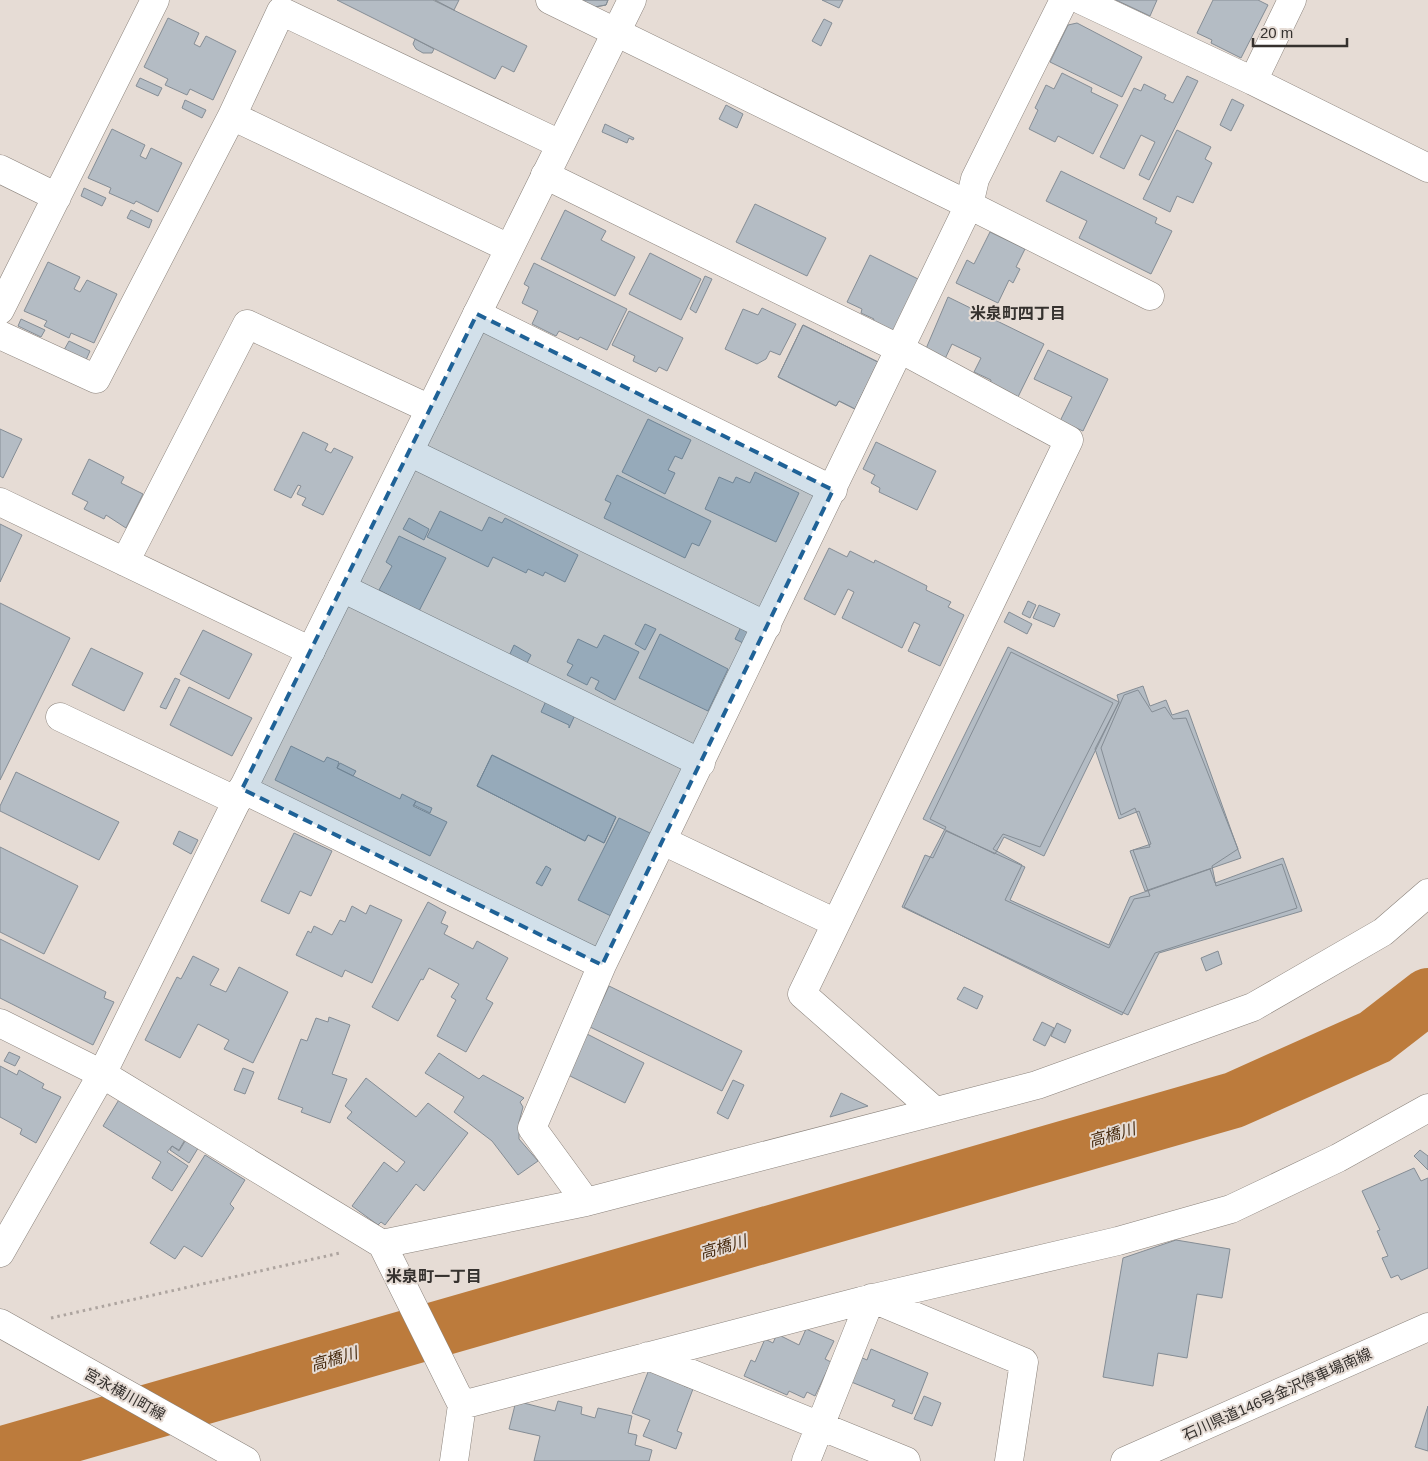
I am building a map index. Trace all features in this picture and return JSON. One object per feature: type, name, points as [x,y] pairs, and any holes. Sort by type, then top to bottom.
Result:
[{"type":"street","points":[[0,310],[155,0]]},
{"type":"street","points":[[550,0],[969,205],[1150,296]]},
{"type":"street","points":[[0,1253],[102,1074],[632,0]]},
{"type":"street","points":[[586,1202],[532,1128],[602,965],[969,205],[975,179],[1064,0]]},
{"type":"street","points":[[1080,0],[1253,81],[1428,168]]},
{"type":"street","points":[[1253,81],[1292,0]]},
{"type":"street","points":[[0,336],[96,379],[232,116],[281,11],[560,144]]},
{"type":"street","points":[[232,116],[509,248]]},
{"type":"street","points":[[0,169],[57,197]]},
{"type":"street","points":[[545,175],[900,349],[1069,440],[802,994],[935,1111]]},
{"type":"street","points":[[477,314],[832,490]]},
{"type":"street","points":[[125,562],[247,324],[430,409]]},
{"type":"street","points":[[409,452],[767,626]]},
{"type":"street","points":[[0,502],[311,651]]},
{"type":"street","points":[[342,588],[701,763]]},
{"type":"street","points":[[60,717],[240,795],[602,965]]},
{"type":"street","points":[[663,841],[836,923]]},
{"type":"street","points":[[382,1244],[586,1202],[1037,1085],[1253,1007],[1383,932],[1428,893]]},
{"type":"street","points":[[0,1023],[102,1074],[382,1244],[459,1397],[454,1461]]},
{"type":"street","points":[[459,1397],[648,1356],[871,1298],[1118,1241],[1230,1209],[1338,1158],[1428,1108]]},
{"type":"street","points":[[806,1461],[871,1298]]},
{"type":"street","points":[[871,1298],[1024,1362],[1009,1461]]},
{"type":"street","name":"石川県道146号金沢停車場南線","points":[[1125,1461],[1428,1327]]},
{"type":"street","name":"宮永横川町線","points":[[10,1329],[237,1456]]},
{"type":"street","points":[[648,1356],[906,1461]]},
{"type":"path","points":[[10,1329],[382,1244]]},
{"type":"highlighted area","points":[[477,314],[833,490],[602,965],[242,789]]},
{"type":"building","points":[[337,0],[433,0],[527,46],[514,72],[502,66],[495,79]]},
{"type":"building","points":[[435,0],[459,0],[454,10]]},
{"type":"building","points":[[581,0],[608,0],[606,5],[595,7]]},
{"type":"building","points":[[581,0],[608,0],[606,5],[595,7]]},
{"type":"building","points":[[822,0],[843,0],[839,8]]},
{"type":"building","points":[[1116,0],[1157,0],[1150,16]]},
{"type":"building","points":[[1213,0],[1258,0],[1268,5],[1241,58],[1211,43],[1212,40],[1197,33]]},
{"type":"building","points":[[168,18],[199,33],[194,44],[200,47],[206,36],[236,51],[213,100],[190,89],[187,95],[165,85],[168,79],[144,67]]},
{"type":"building","points":[[824,19],[832,23],[821,46],[812,41]]},
{"type":"building","points":[[1077,23],[1142,57],[1122,97],[1050,62],[1068,25]]},
{"type":"building","points":[[415,39],[434,49],[432,53],[423,53],[416,49],[413,44]]},
{"type":"building","points":[[1062,73],[1092,88],[1091,92],[1118,105],[1093,154],[1058,136],[1055,142],[1029,129],[1038,110],[1035,108],[1046,85],[1054,89]]},
{"type":"building","points":[[1187,76],[1198,81],[1149,180],[1139,175],[1155,142],[1141,135],[1124,169],[1100,157],[1134,88],[1141,91],[1144,84],[1166,95],[1164,99],[1173,103]]},
{"type":"building","points":[[140,78],[162,88],[158,96],[136,86]]},
{"type":"building","points":[[1232,99],[1244,105],[1231,131],[1220,125]]},
{"type":"building","points":[[185,100],[206,110],[202,118],[182,108]]},
{"type":"building","points":[[726,105],[743,114],[737,128],[719,119]]},
{"type":"building","points":[[605,124],[634,138],[633,140],[629,138],[627,143],[602,132]]},
{"type":"building","points":[[112,129],[145,145],[140,156],[146,159],[151,148],[182,163],[158,212],[136,201],[134,204],[109,193],[111,188],[88,178]]},
{"type":"building","points":[[1177,130],[1211,147],[1205,159],[1212,163],[1193,203],[1177,196],[1170,212],[1143,199]]},
{"type":"building","points":[[1061,171],[1157,218],[1155,223],[1172,231],[1151,274],[1079,238],[1087,221],[1046,201]]},
{"type":"building","points":[[84,188],[106,198],[102,206],[81,196]]},
{"type":"building","points":[[755,204],[826,238],[807,276],[736,242]]},
{"type":"building","points":[[131,210],[152,220],[149,228],[127,218]]},
{"type":"building","points":[[565,210],[606,231],[601,240],[635,257],[615,296],[541,259]]},
{"type":"building","points":[[990,232],[1025,249],[1016,267],[1020,269],[1013,283],[1009,280],[998,303],[956,283],[967,260],[974,264]]},
{"type":"building","points":[[650,253],[701,279],[681,320],[629,294]]},
{"type":"building","points":[[870,255],[924,282],[898,334],[873,321],[874,319],[861,313],[862,309],[847,302]]},
{"type":"building","points":[[48,262],[80,277],[74,289],[80,292],[87,280],[117,294],[94,343],[71,333],[69,338],[44,326],[47,321],[24,311]]},
{"type":"building","points":[[534,263],[627,309],[607,350],[580,337],[578,340],[559,331],[556,336],[532,324],[538,311],[522,303],[529,287],[524,284]]},
{"type":"building","points":[[705,276],[712,279],[696,313],[690,309]]},
{"type":"building","points":[[948,297],[1044,344],[1017,399],[990,385],[991,380],[974,372],[981,358],[952,344],[944,361],[925,351]]},
{"type":"building","points":[[762,308],[796,324],[780,355],[770,351],[766,359],[757,364],[725,349],[743,309],[758,315]]},
{"type":"building","points":[[629,311],[683,338],[667,371],[659,367],[656,372],[633,361],[635,356],[612,345]]},
{"type":"building","points":[[21,319],[45,330],[41,337],[18,326]]},
{"type":"building","points":[[803,325],[878,362],[855,409],[839,401],[836,406],[778,377]]},
{"type":"building","points":[[803,325],[878,362],[855,409],[839,401],[836,406],[778,377]]},
{"type":"building","points":[[69,341],[90,351],[86,360],[64,350]]},
{"type":"building","points":[[1048,350],[1108,379],[1083,431],[1060,421],[1072,397],[1034,379]]},
{"type":"building","points":[[648,419],[691,440],[682,459],[675,456],[668,470],[675,473],[665,494],[622,472]]},
{"type":"building","points":[[0,429],[22,439],[3,478],[0,476]]},
{"type":"building","points":[[303,432],[328,444],[325,450],[331,453],[334,448],[353,457],[323,515],[302,505],[306,498],[297,494],[301,486],[298,485],[291,498],[274,490]]},
{"type":"building","points":[[876,442],[936,471],[917,510],[879,492],[880,488],[871,483],[875,475],[863,469]]},
{"type":"building","points":[[89,459],[124,477],[121,483],[143,494],[126,528],[106,515],[104,519],[84,509],[88,502],[72,494]]},
{"type":"building","points":[[755,472],[799,493],[776,542],[705,509],[719,477],[733,483],[736,477],[750,483]]},
{"type":"building","points":[[617,475],[711,521],[699,546],[692,543],[685,558],[604,518],[611,503],[605,500]]},
{"type":"building","points":[[440,511],[482,531],[489,517],[502,523],[505,518],[578,555],[565,582],[545,572],[543,576],[528,569],[526,573],[493,557],[488,567],[427,537]]},
{"type":"building","points":[[409,518],[429,529],[424,540],[403,529]]},
{"type":"building","points":[[0,524],[22,535],[0,582]]},
{"type":"building","points":[[399,536],[446,558],[419,611],[379,590],[392,566],[386,562]]},
{"type":"building","points":[[829,548],[847,557],[850,551],[874,563],[875,560],[927,586],[926,590],[951,602],[948,607],[964,615],[940,666],[908,651],[920,625],[914,622],[902,648],[842,618],[854,592],[848,589],[835,615],[804,599]]},
{"type":"building","points":[[1028,601],[1036,605],[1030,618],[1022,614]]},
{"type":"building","points":[[0,603],[70,638],[0,780]]},
{"type":"building","points":[[1039,605],[1060,614],[1054,627],[1033,618]]},
{"type":"building","points":[[1009,612],[1032,624],[1027,634],[1004,622]]},
{"type":"building","points":[[645,624],[656,629],[645,650],[635,644]]},
{"type":"building","points":[[741,627],[749,631],[743,643],[735,639]]},
{"type":"building","points":[[203,630],[252,654],[229,699],[180,674]]},
{"type":"building","points":[[660,634],[728,669],[708,711],[639,678]]},
{"type":"building","points":[[604,635],[639,652],[615,700],[595,689],[599,681],[591,677],[587,685],[567,675],[573,665],[567,662],[578,639],[597,648]]},
{"type":"building","points":[[514,645],[531,655],[526,665],[509,656]]},
{"type":"building","points":[[1008,647],[1119,702],[1044,856],[1004,837],[995,854],[923,819]]},
{"type":"building","points":[[91,648],[143,673],[124,711],[72,685]]},
{"type":"building","points":[[1011,652],[1113,703],[1040,847],[1003,834],[993,849],[1022,865],[1005,900],[1109,948],[1134,899],[1150,896],[1133,850],[1150,847],[1135,808],[1121,815],[1101,748],[1124,695],[1138,690],[1152,712],[1165,707],[1173,719],[1186,718],[1238,849],[1212,866],[1216,886],[1282,864],[1297,908],[1155,953],[1122,1015],[904,907],[946,827],[930,819]]},
{"type":"building","points":[[175,678],[180,680],[166,709],[160,707]]},
{"type":"building","points":[[1143,686],[1150,706],[1166,700],[1172,715],[1188,710],[1241,858],[1145,891],[1130,851],[1151,844],[1139,811],[1119,819],[1095,749],[1119,702],[1117,695]]},
{"type":"building","points":[[189,687],[252,718],[232,756],[170,725]]},
{"type":"building","points":[[546,701],[575,715],[569,728],[569,725],[541,712]]},
{"type":"building","points":[[291,746],[324,762],[327,757],[339,762],[337,768],[400,799],[402,794],[416,801],[413,806],[447,822],[430,856],[275,780]]},
{"type":"building","points":[[492,755],[616,817],[604,843],[588,835],[585,841],[477,786]]},
{"type":"building","points":[[492,755],[616,817],[604,843],[588,835],[585,841],[477,786]]},
{"type":"building","points":[[340,763],[356,771],[353,776],[337,768]]},
{"type":"building","points":[[16,772],[119,822],[99,860],[0,811],[0,806]]},
{"type":"building","points":[[416,801],[432,808],[430,813],[414,805]]},
{"type":"building","points":[[619,818],[652,834],[611,916],[578,900]]},
{"type":"building","points":[[179,831],[198,840],[191,854],[173,844]]},
{"type":"building","points":[[946,831],[1025,867],[1010,900],[1109,945],[1130,897],[1210,869],[1215,883],[1283,858],[1302,911],[1159,953],[1128,1015],[902,907],[925,855],[933,858]]},
{"type":"building","points":[[294,833],[332,851],[311,896],[300,891],[289,914],[261,901]]},
{"type":"building","points":[[0,847],[78,886],[44,954],[0,932]]},
{"type":"building","points":[[546,866],[551,869],[542,886],[536,883]]},
{"type":"building","points":[[428,902],[446,912],[441,923],[448,926],[444,934],[473,949],[477,941],[508,958],[486,999],[493,1003],[466,1052],[437,1036],[456,1000],[451,997],[459,984],[429,968],[398,1021],[372,1007]]},
{"type":"building","points":[[370,905],[402,920],[372,983],[345,970],[342,977],[296,955],[308,931],[311,933],[314,926],[332,935],[340,920],[345,922],[352,906],[366,914]]},
{"type":"building","points":[[0,939],[106,992],[104,998],[114,1002],[93,1045],[0,998]]},
{"type":"building","points":[[1218,951],[1222,964],[1206,971],[1201,958]]},
{"type":"building","points":[[193,956],[219,969],[210,985],[226,992],[239,967],[288,992],[253,1063],[224,1049],[229,1040],[198,1024],[180,1058],[145,1040],[177,977],[181,979]]},
{"type":"building","points":[[609,986],[742,1051],[722,1091],[590,1027]]},
{"type":"building","points":[[964,987],[983,996],[977,1009],[957,999]]},
{"type":"building","points":[[329,1017],[350,1025],[332,1074],[347,1079],[330,1123],[301,1112],[303,1108],[278,1099],[301,1039],[307,1041],[316,1018],[328,1022]]},
{"type":"building","points":[[1042,1022],[1054,1028],[1045,1046],[1033,1040]]},
{"type":"building","points":[[1057,1023],[1071,1030],[1065,1043],[1051,1036]]},
{"type":"building","points":[[587,1034],[644,1063],[625,1103],[568,1075]]},
{"type":"building","points":[[9,1052],[20,1057],[15,1066],[4,1061]]},
{"type":"building","points":[[439,1053],[479,1079],[483,1075],[524,1098],[520,1102],[523,1107],[519,1122],[519,1139],[538,1161],[518,1175],[492,1141],[454,1112],[464,1097],[425,1073]]},
{"type":"building","points":[[0,1066],[17,1075],[19,1070],[44,1084],[42,1088],[61,1097],[36,1143],[20,1134],[22,1129],[0,1117]]},
{"type":"building","points":[[243,1068],[254,1072],[245,1094],[234,1090]]},
{"type":"building","points":[[366,1078],[416,1117],[428,1103],[468,1133],[424,1191],[416,1184],[385,1225],[381,1222],[378,1225],[352,1206],[384,1162],[397,1172],[405,1162],[347,1118],[352,1112],[345,1106]]},
{"type":"building","points":[[733,1080],[744,1085],[728,1119],[717,1113]]},
{"type":"building","points":[[841,1093],[868,1106],[830,1117]]},
{"type":"building","points":[[120,1098],[186,1138],[179,1150],[172,1146],[167,1152],[188,1166],[172,1191],[152,1178],[161,1162],[103,1126]]},
{"type":"building","points":[[187,1138],[200,1145],[189,1163],[170,1150],[172,1146],[179,1151]]},
{"type":"building","points":[[1420,1150],[1428,1156],[1428,1170],[1414,1156]]},
{"type":"building","points":[[205,1155],[245,1180],[230,1204],[234,1208],[202,1257],[184,1246],[175,1259],[150,1243]]},
{"type":"building","points":[[1414,1168],[1421,1181],[1428,1178],[1428,1268],[1401,1280],[1398,1275],[1391,1278],[1382,1258],[1388,1256],[1377,1231],[1380,1230],[1362,1191]]},
{"type":"building","points":[[1176,1240],[1230,1249],[1222,1298],[1197,1294],[1187,1358],[1158,1353],[1153,1386],[1103,1377],[1123,1258]]},
{"type":"building","points":[[806,1329],[834,1341],[825,1359],[831,1362],[815,1396],[807,1392],[804,1398],[789,1391],[787,1395],[744,1376],[751,1360],[755,1362],[765,1339],[773,1343],[777,1334],[799,1345]]},
{"type":"building","points":[[871,1349],[928,1373],[912,1414],[892,1406],[895,1400],[849,1381],[858,1356],[867,1360]]},
{"type":"building","points":[[650,1367],[686,1381],[684,1386],[693,1389],[677,1431],[682,1433],[676,1449],[643,1436],[650,1420],[632,1413]]},
{"type":"building","points":[[924,1396],[941,1403],[932,1426],[914,1419]]},
{"type":"building","points":[[516,1401],[555,1411],[558,1401],[582,1407],[581,1414],[595,1418],[598,1408],[632,1416],[628,1433],[637,1435],[635,1445],[652,1450],[649,1461],[534,1461],[540,1436],[509,1429]]},
{"type":"building","points":[[1428,1406],[1428,1451],[1415,1447]]},
{"type":"waterway","name":"高橋川","points":[[0,1455],[1234,1100],[1375,1037],[1428,996]]},
{"type":"district","name":"米泉町四丁目","points":[[1018,313]]},
{"type":"district","name":"米泉町一丁目","points":[[434,1276]]}]
